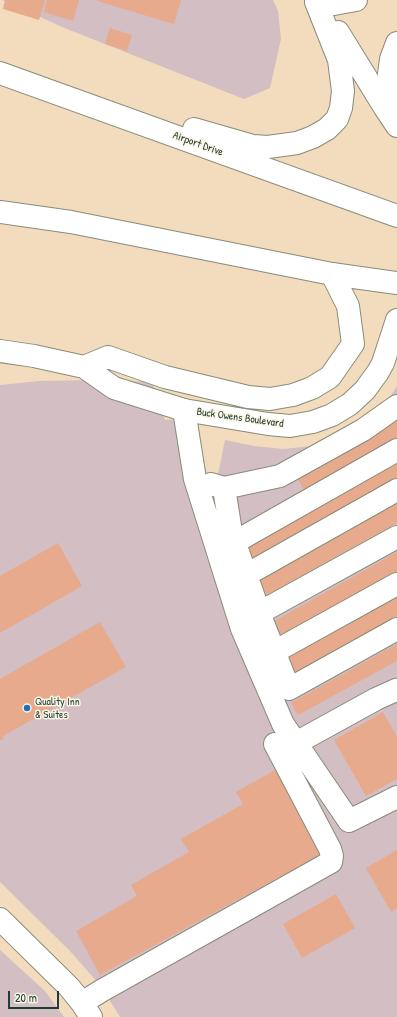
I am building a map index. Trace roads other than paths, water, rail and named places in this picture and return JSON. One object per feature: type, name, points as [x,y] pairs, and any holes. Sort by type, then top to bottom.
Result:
[{"type":"main road","points":[[315,1],[334,4],[356,0]]},
{"type":"main road","points":[[80,101],[162,120],[253,146],[268,147],[297,143],[313,137],[327,129],[337,119],[341,108],[343,91],[339,60],[315,1]]},
{"type":"main road","points":[[315,1],[333,24],[397,126]]},
{"type":"main road","points":[[397,42],[391,59],[389,74],[397,106]]},
{"type":"main road","name":"Airport Drive","points":[[0,73],[397,216]]},
{"type":"main road","points":[[0,212],[71,222],[332,274],[397,284]]},
{"type":"main road","name":"Buck Owens Boulevard","points":[[84,367],[108,357],[165,376],[248,397],[270,399],[293,395],[312,388],[330,377],[353,344],[348,306],[332,274]]},
{"type":"main road","name":"Buck Owens Boulevard","points":[[0,352],[34,356],[84,367],[114,388],[184,410],[268,424],[290,426],[313,422],[332,415],[350,404],[365,390],[383,363],[397,320]]},
{"type":"main road","points":[[194,479],[224,488],[280,476],[363,430],[397,406]]},
{"type":"main road","points":[[184,410],[194,479],[242,629],[283,724],[349,821],[397,797]]},
{"type":"main road","points":[[235,542],[397,450]]},
{"type":"main road","points":[[224,488],[231,532],[259,613],[289,689],[397,629]]},
{"type":"main road","points":[[246,575],[397,490]]},
{"type":"main road","points":[[259,613],[397,537]]},
{"type":"main road","points":[[274,652],[397,584]]},
{"type":"main road","points":[[296,743],[376,699],[396,690],[397,691]]},
{"type":"main road","points":[[0,919],[55,973],[86,1010],[101,991],[331,862],[332,856],[330,849],[275,744]]},
{"type":"place","name":"Quality Inn & Suites","points":[[27,708]]}]
